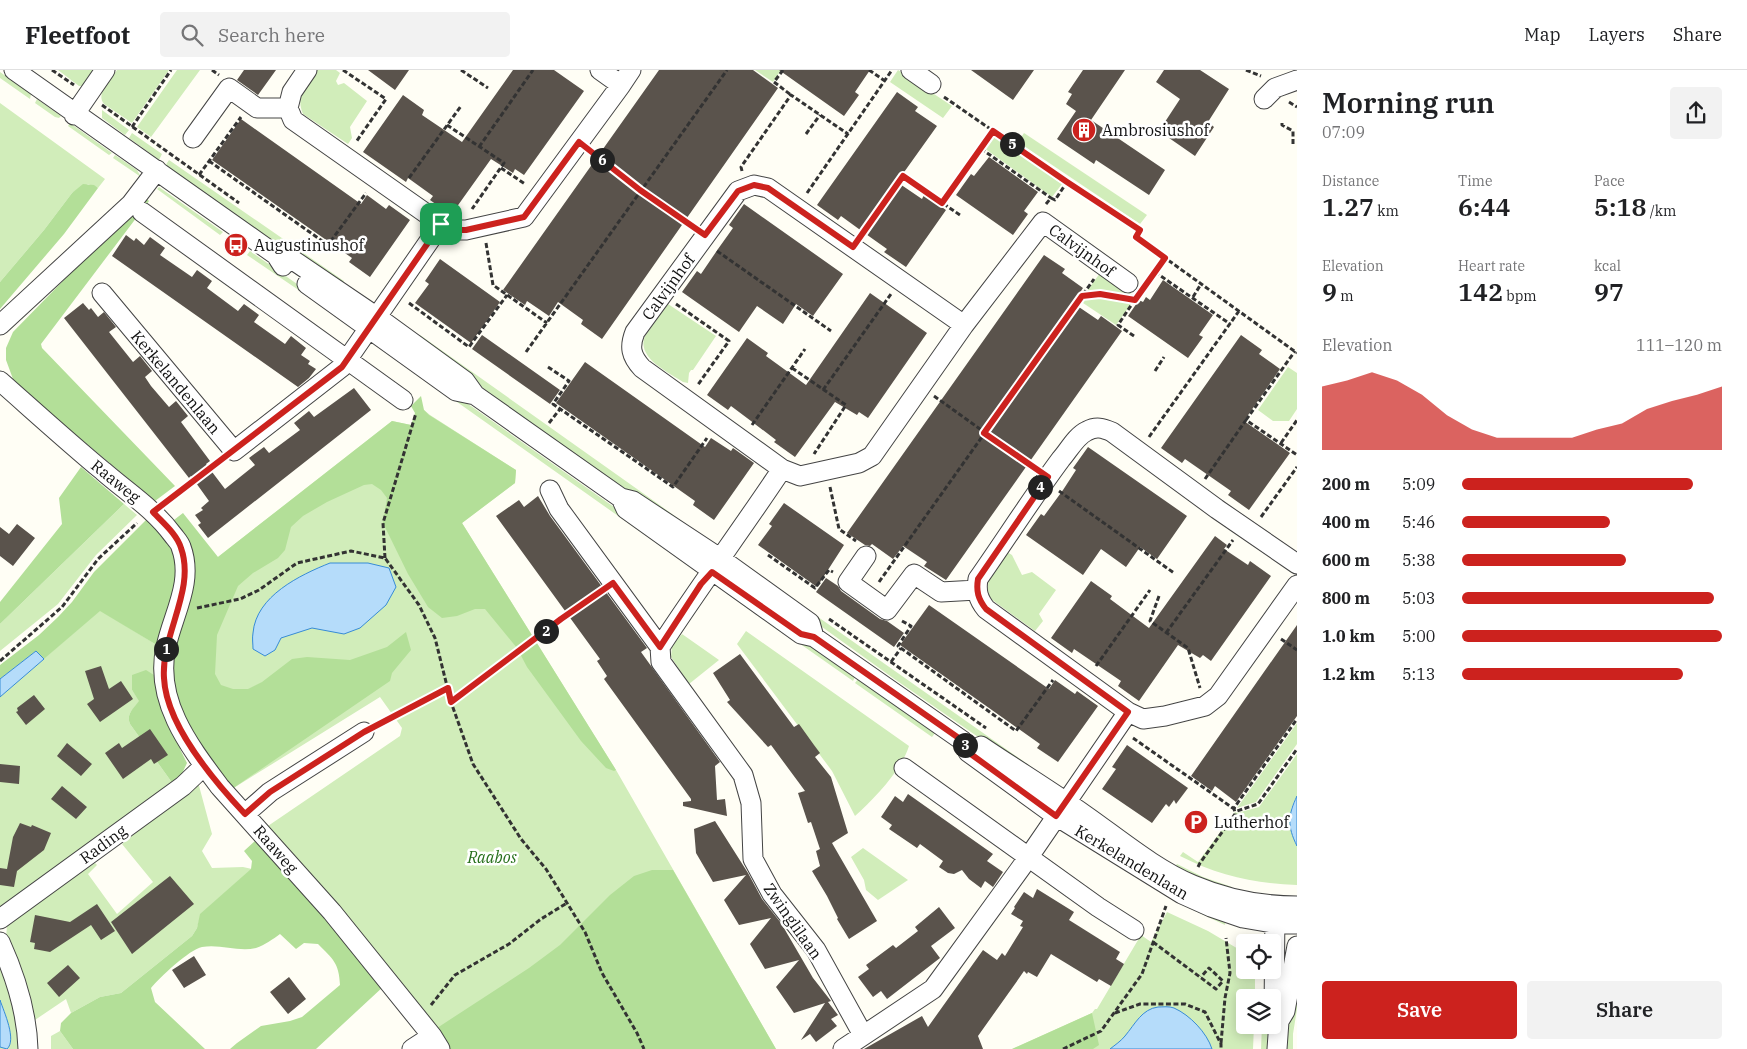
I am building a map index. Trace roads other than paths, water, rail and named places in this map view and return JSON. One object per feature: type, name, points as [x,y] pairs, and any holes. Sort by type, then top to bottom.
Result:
[{"type":"street","name":"Kerkelandenlaan","points":[[14,70],[276,255],[282,265],[373,323],[456,391],[475,395],[621,498],[626,509],[716,566],[801,634],[814,637],[963,741],[968,752],[1060,810],[1182,894],[1233,915],[1275,914],[1297,906]]},
{"type":"street","points":[[75,113],[105,70]]},
{"type":"street","points":[[307,70],[292,92],[288,108],[293,120],[449,227],[483,228],[524,217],[626,77],[600,70]]},
{"type":"street","points":[[911,70],[931,84]]},
{"type":"street","points":[[1271,93],[1297,80]]},
{"type":"street","points":[[193,138],[229,88],[257,108],[288,108]]},
{"type":"street","points":[[0,325],[130,204],[157,170]]},
{"type":"street","name":"Calvijnhof","points":[[964,324],[768,188],[754,185],[738,191],[636,332],[631,342],[631,348],[634,359],[642,368],[782,469],[800,476],[859,463],[872,456],[964,324],[1043,222],[1104,266],[1126,294]]},
{"type":"street","points":[[142,212],[348,360],[410,402]]},
{"type":"street","points":[[348,360],[394,292],[449,227]]},
{"type":"street","name":"Kerkelandenlaan","points":[[102,293],[234,451],[342,367],[348,360]]},
{"type":"street","name":"Raaweg","points":[[0,381],[153,512],[181,546],[185,567],[184,584],[178,612],[166,647],[164,679],[166,692],[175,719],[204,766],[220,787],[332,912],[431,1036]]},
{"type":"street","points":[[1297,564],[1112,432],[1104,428],[1094,428],[1085,432],[1076,440],[1046,479],[978,579],[976,590],[979,600],[986,609],[1086,681],[1123,719],[1142,719],[1165,716],[1205,706],[1218,696],[1297,585]]},
{"type":"street","points":[[660,647],[701,584],[716,566],[782,469]]},
{"type":"street","name":"Zwinglilaan","points":[[550,490],[559,509],[660,647],[661,662],[744,775],[751,803],[753,859],[772,894],[816,950],[863,1035]]},
{"type":"street","points":[[866,556],[848,582],[887,610],[914,574],[941,592],[976,590]]},
{"type":"street","points":[[842,1049],[933,989],[1028,858],[1123,719]]},
{"type":"street","points":[[245,814],[270,792],[364,732]]},
{"type":"street","name":"Rading","points":[[0,919],[183,786],[204,766]]},
{"type":"street","points":[[904,768],[1028,858],[1134,930]]},
{"type":"street","name":"Kerkelandenlaan","points":[[1275,914],[1297,924]]},
{"type":"street","points":[[1274,989],[1275,914]]},
{"type":"street","points":[[0,942],[7,957],[21,1003],[26,1025],[28,1049]]},
{"type":"street","points":[[1281,1018],[1285,1011],[1297,946]]},
{"type":"street","points":[[1277,1049],[1278,1034]]},
{"type":"street","points":[[412,1049],[431,1036]]},
{"type":"water","points":[[330,563],[368,563],[389,568],[396,587],[386,605],[360,628],[344,634],[312,628],[281,638],[275,650],[265,656],[253,649],[256,620],[262,608],[281,589],[293,581]]},
{"type":"water","points":[[36,651],[44,659],[0,697],[0,679]]},
{"type":"water","points":[[1297,796],[1297,846],[1290,826],[1290,815]]},
{"type":"water","points":[[0,1000],[7,1018],[11,1039],[7,1049],[0,1047]]},
{"type":"water","points":[[1172,1007],[1186,1015],[1202,1031],[1212,1049],[1110,1049],[1123,1038],[1143,1014],[1152,1008]]},
{"type":"place","name":"Ambrosiushof","points":[[1084,130]]},
{"type":"place","name":"Augustinushof","points":[[236,245]]},
{"type":"place","name":"Lutherhof","points":[[1196,822]]},
{"type":"park label","name":"Raabos","points":[[492,857]]}]
